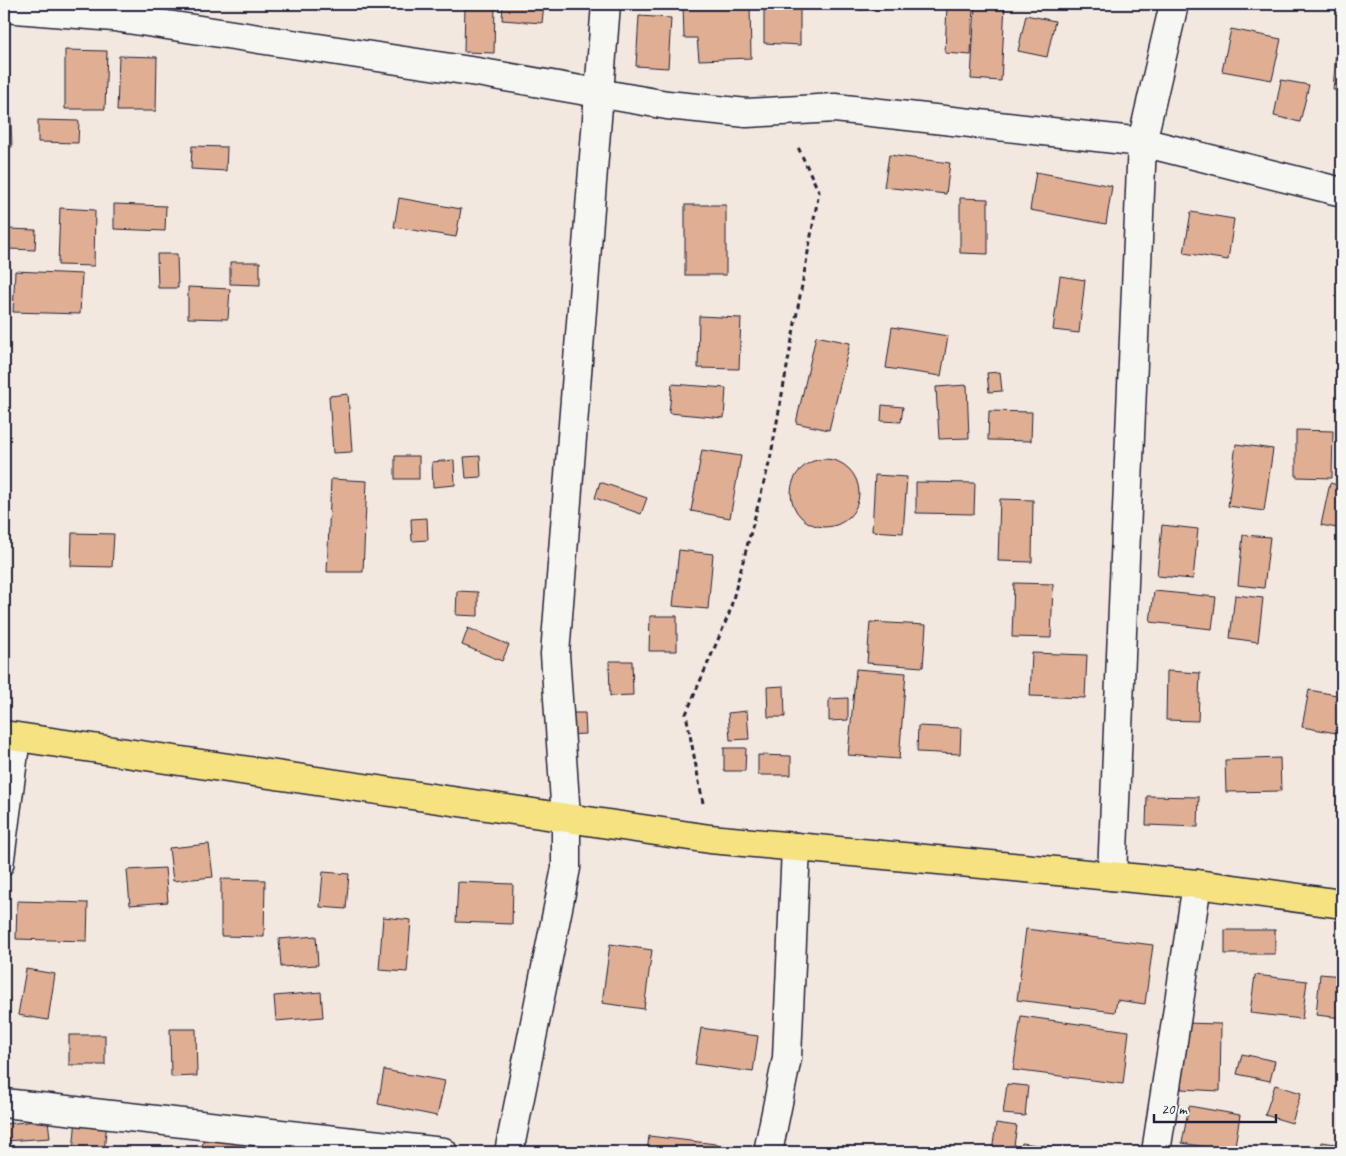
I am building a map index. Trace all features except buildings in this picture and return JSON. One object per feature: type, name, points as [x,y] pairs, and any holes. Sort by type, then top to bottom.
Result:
[{"type":"main road","points":[[12,737],[710,839],[1197,884],[1342,904]]},
{"type":"street","points":[[509,1152],[566,868],[566,817],[555,654],[606,4]]},
{"type":"street","points":[[1112,876],[1142,142],[1174,4]]},
{"type":"street","points":[[4,8],[114,17],[477,72],[667,105],[747,113],[835,108],[1142,142],[1342,192]]},
{"type":"street","points":[[768,1152],[787,1058],[796,847]]},
{"type":"street","points":[[1156,1152],[1197,884]]},
{"type":"street","points":[[4,1103],[443,1152]]},
{"type":"lane","points":[[4,866],[12,737]]},
{"type":"path","points":[[710,839],[686,714],[729,614],[770,460],[819,192],[781,111]]}]
